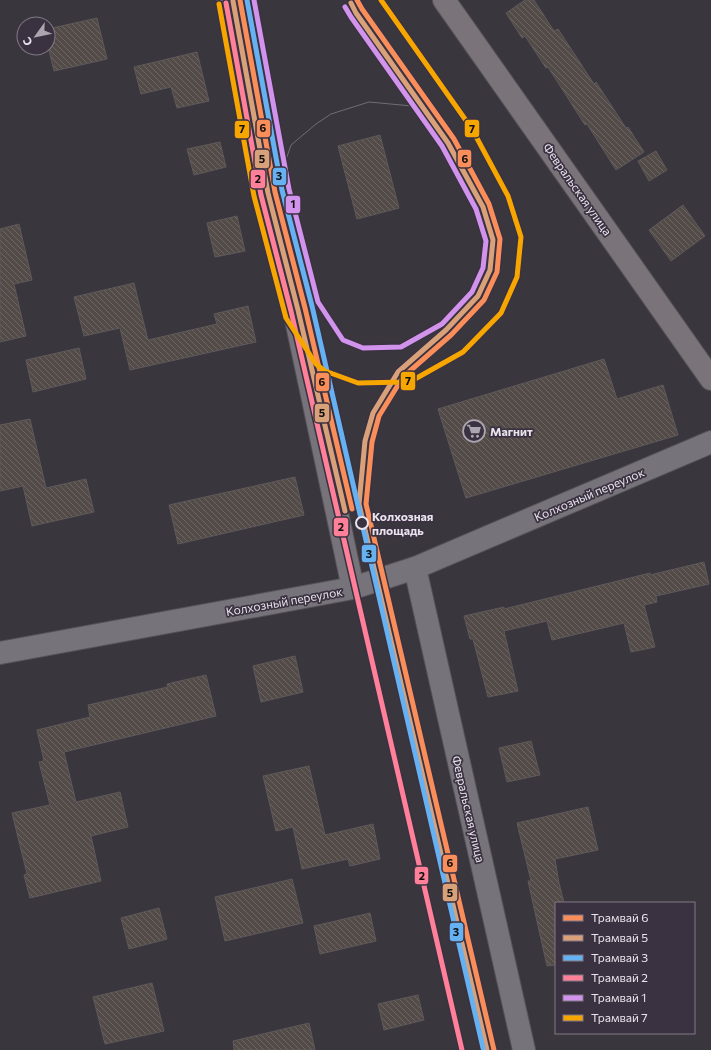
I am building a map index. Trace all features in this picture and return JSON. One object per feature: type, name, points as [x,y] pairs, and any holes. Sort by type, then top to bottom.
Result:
[{"type":"street","points":[[228,0],[353,588]]},
{"type":"street","name":"Февральская улица","points":[[444,0],[711,378]]},
{"type":"street","name":"Колхозный переулок","points":[[0,653],[353,588],[415,568],[711,442]]},
{"type":"street","name":"Февральская улица","points":[[415,568],[524,1050]]},
{"type":"building","points":[[525,0],[534,0],[554,31],[558,29],[594,84],[596,82],[626,128],[628,127],[644,152],[616,170],[548,67],[546,68],[525,36],[522,38],[506,13]]},
{"type":"building","points":[[97,18],[107,59],[54,71],[50,56],[56,56],[56,27]]},
{"type":"building","points":[[197,52],[209,101],[177,108],[171,87],[141,94],[134,67]]},
{"type":"building","points":[[380,135],[399,208],[357,219],[338,146]]},
{"type":"building","points":[[220,142],[226,167],[194,175],[187,149]]},
{"type":"building","points":[[656,151],[667,170],[649,181],[638,161]]},
{"type":"building","points":[[683,205],[705,236],[671,261],[649,230]]},
{"type":"building","points":[[237,216],[245,251],[215,257],[207,223]]},
{"type":"building","points":[[19,224],[32,280],[14,284],[26,336],[0,342],[0,229]]},
{"type":"building","points":[[134,283],[148,340],[217,324],[214,314],[248,306],[256,342],[130,370],[120,328],[84,336],[74,297]]},
{"type":"building","points":[[79,348],[86,379],[33,392],[26,360]]},
{"type":"building","points":[[604,359],[617,399],[663,385],[678,435],[466,498],[438,409]]},
{"type":"building","points":[[30,419],[46,488],[86,479],[94,512],[32,526],[23,486],[0,491],[0,425]]},
{"type":"building","points":[[295,477],[304,515],[178,544],[169,505]]},
{"type":"building","points":[[704,562],[709,584],[656,596],[657,602],[644,605],[655,647],[631,652],[624,623],[552,640],[547,621],[504,631],[518,691],[488,697],[473,639],[470,639],[464,616],[504,607],[504,609],[650,573],[650,575]]},
{"type":"building","points":[[295,656],[303,692],[261,702],[253,666]]},
{"type":"building","points":[[206,675],[216,716],[64,752],[76,802],[120,792],[128,827],[91,836],[101,881],[30,898],[24,875],[27,874],[12,813],[50,805],[39,762],[44,761],[37,730],[90,717],[88,705],[168,687],[167,684]]},
{"type":"building","points":[[531,741],[540,775],[507,782],[499,748]]},
{"type":"building","points":[[309,766],[325,835],[373,824],[380,859],[350,866],[348,859],[302,869],[293,827],[276,831],[263,776]]},
{"type":"building","points":[[588,807],[598,850],[555,859],[564,902],[555,902],[555,965],[547,966],[528,881],[531,881],[517,823]]},
{"type":"building","points":[[292,879],[303,923],[225,941],[215,897]]},
{"type":"building","points":[[159,908],[167,939],[129,949],[121,918]]},
{"type":"building","points":[[370,913],[376,941],[320,954],[314,926]]},
{"type":"building","points":[[152,983],[164,1031],[105,1044],[93,997]]},
{"type":"building","points":[[418,995],[424,1020],[384,1030],[378,1004]]},
{"type":"building","points":[[309,1023],[315,1050],[234,1050],[233,1041]]},
{"type":"tram line","name":"6","points":[[240,0],[275,192],[305,308],[352,509]]},
{"type":"tram line","name":"3","points":[[247,0],[282,190],[312,306],[483,1048]]},
{"type":"tram line","name":"1","points":[[254,0],[289,189],[318,302],[343,340],[363,348],[401,347],[442,324],[472,292],[483,268],[486,241],[476,209],[442,146],[345,7]]},
{"type":"tram line","name":"6","points":[[357,0],[454,139],[489,204],[500,239],[497,272],[484,300],[451,335],[403,377],[379,416],[372,442],[366,504],[494,1050]]},
{"type":"tram line","name":"7","points":[[219,4],[254,196],[286,318],[316,364],[325,371],[358,383],[405,382],[415,379],[463,352],[501,313],[517,277],[521,237],[508,196],[472,129],[381,0]]},
{"type":"tram line","name":"5","points":[[233,1],[268,193],[298,310],[345,511]]},
{"type":"tram line","name":"2","points":[[226,3],[261,195],[291,311],[462,1050]]},
{"type":"tram line","name":"5","points":[[351,3],[356,13],[448,143],[483,207],[493,240],[490,270],[478,296],[446,330],[398,372],[373,413],[365,441],[359,504],[487,1050]]},
{"type":"tram line","points":[[275,192],[291,145],[316,124],[331,114],[369,102],[412,106],[454,139]]},
{"type":"place","name":"Магнит","points":[[474,431]]},
{"type":"place","name":"Колхозная площадь","points":[[362,523]]}]
